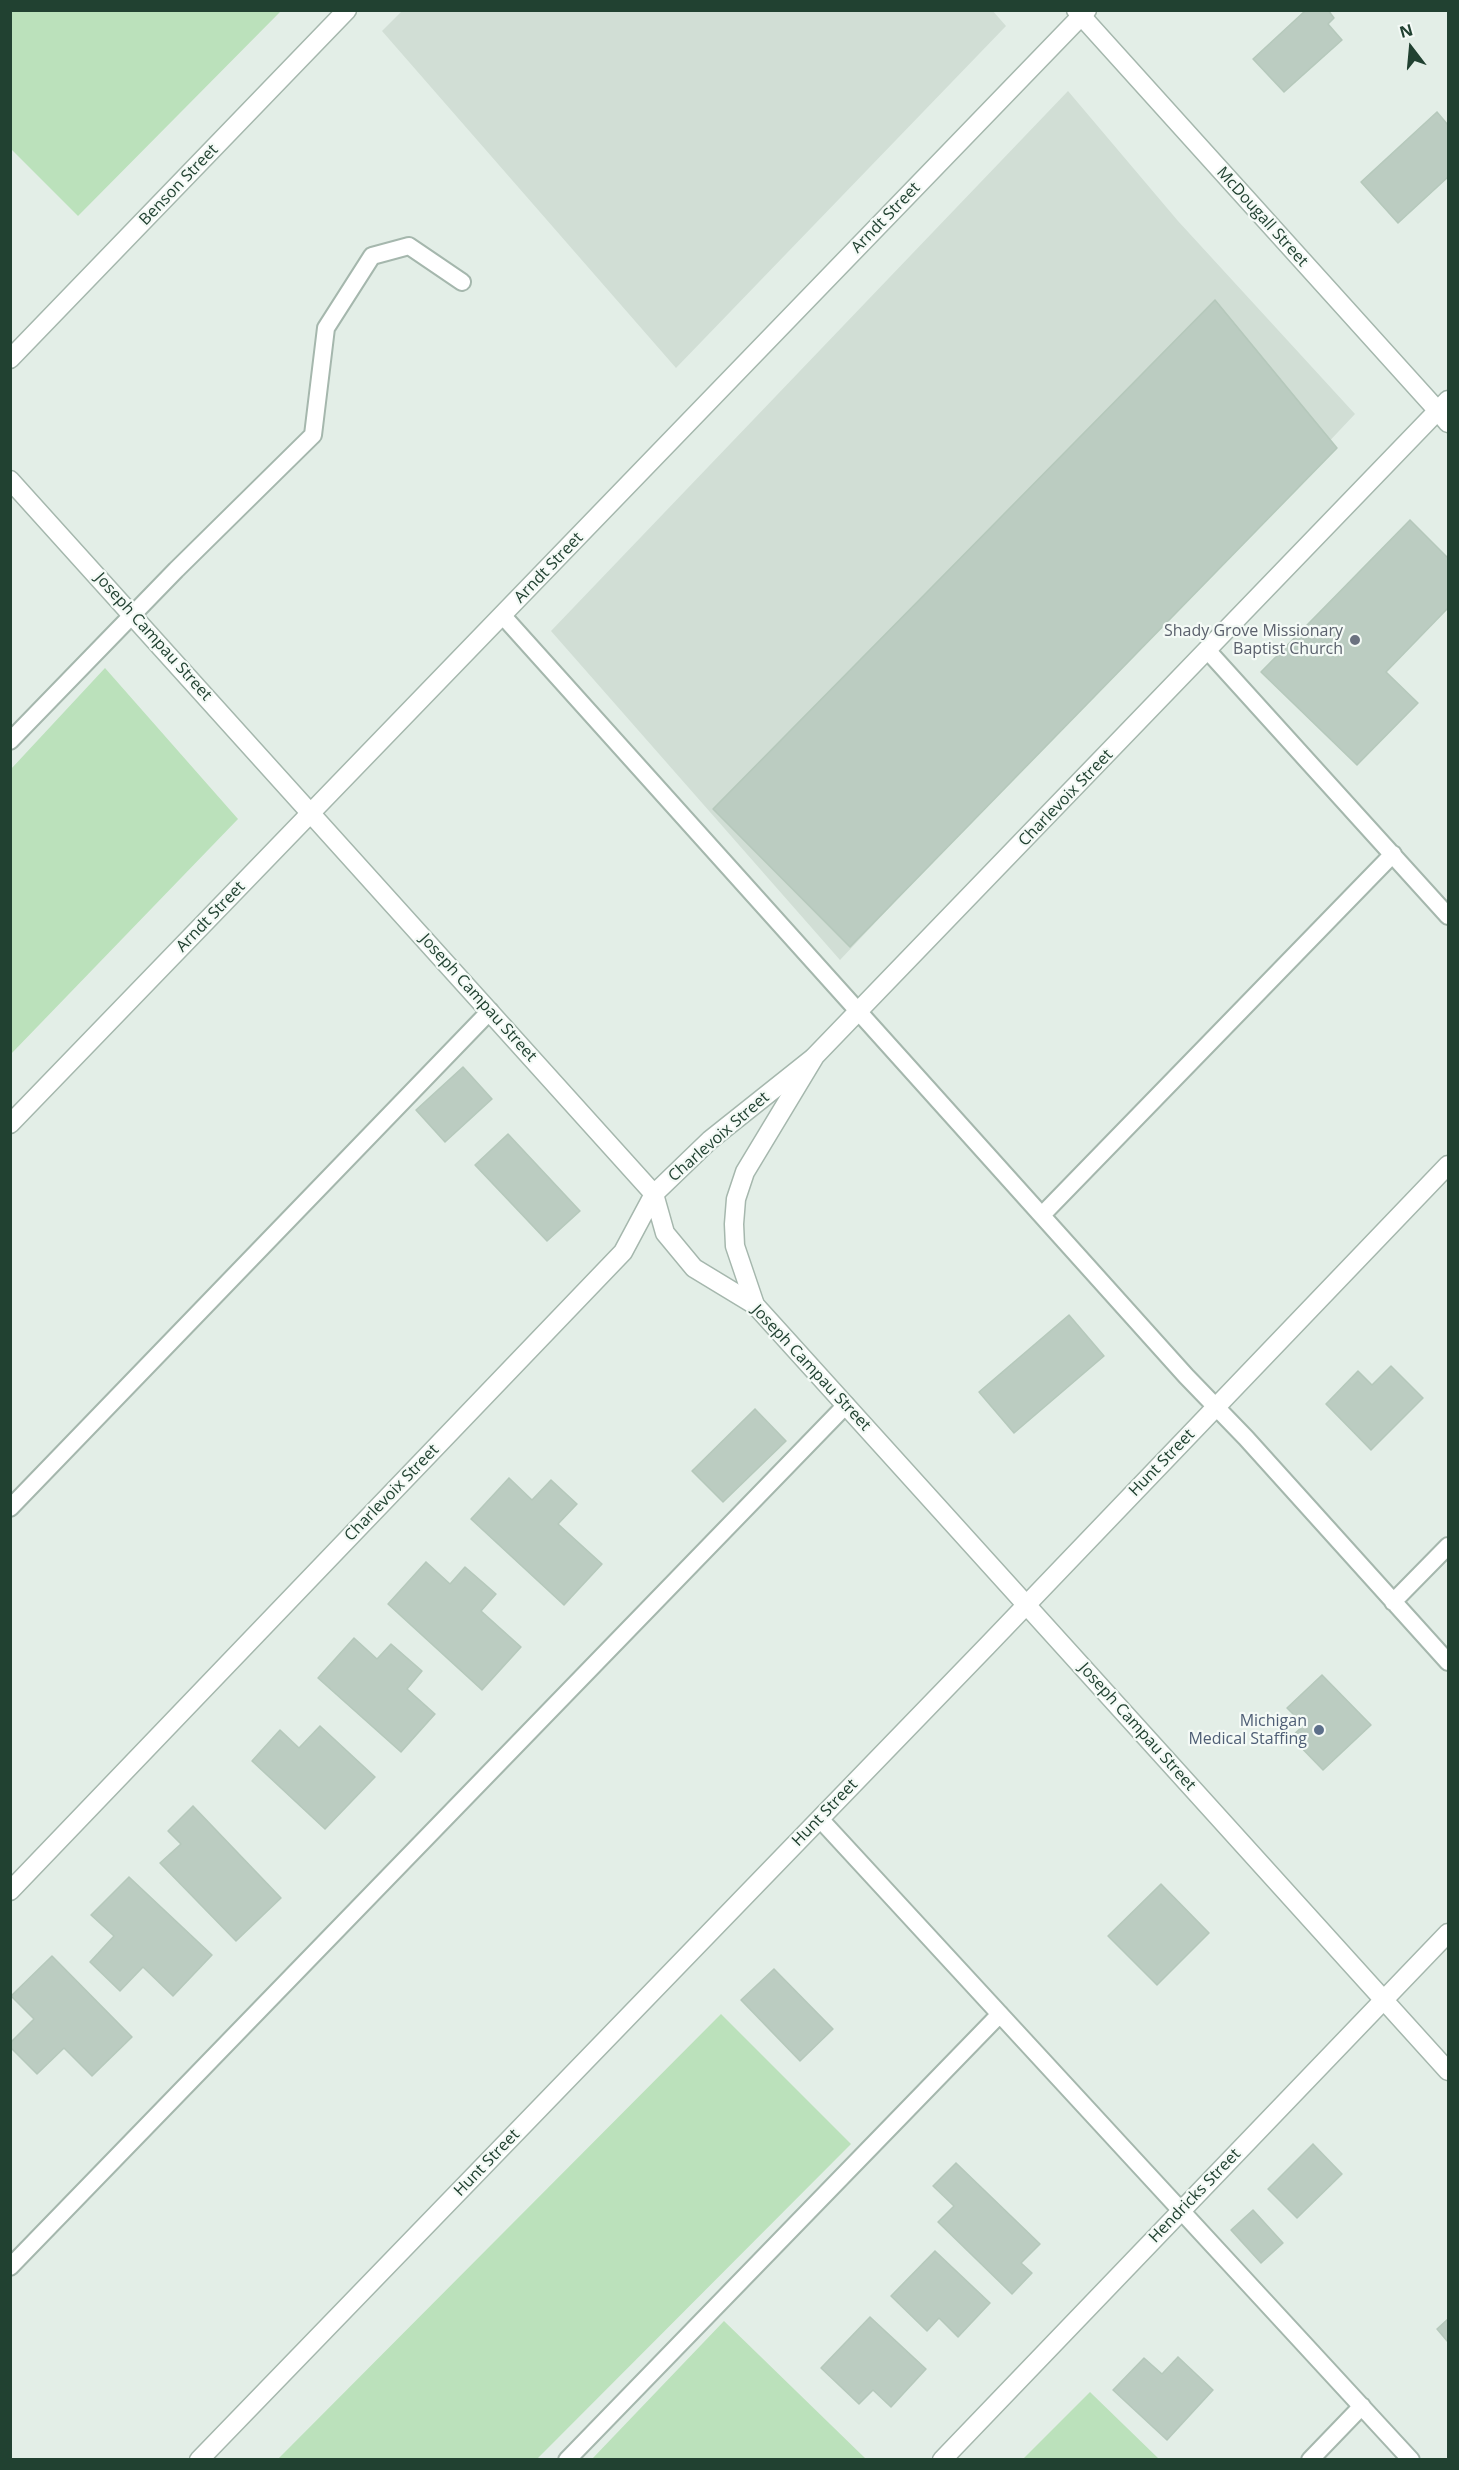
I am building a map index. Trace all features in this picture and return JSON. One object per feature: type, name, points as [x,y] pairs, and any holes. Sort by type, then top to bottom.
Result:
[{"type":"street","name":"Benson Street","points":[[10,359],[347,10]]},
{"type":"street","name":"McDougall Street","points":[[1081,12],[1445,412]]},
{"type":"street","name":"Arndt Street","points":[[10,1124],[503,616],[1081,12]]},
{"type":"street","name":"Charlevoix Street","points":[[10,1891],[623,1252],[654,1194],[710,1140],[815,1056],[1208,651],[1445,412]]},
{"type":"street","name":"Joseph Campau Street","points":[[10,480],[654,1194],[665,1233],[694,1268],[755,1305],[1449,2071]]},
{"type":"street","points":[[755,1305],[735,1246],[736,1198],[745,1172],[815,1056]]},
{"type":"street","name":"Hunt Street","points":[[200,2460],[1449,1165]]},
{"type":"street","name":"Hendricks Street","points":[[942,2460],[1449,1933]]},
{"type":"lane","points":[[10,741],[132,615],[313,435],[326,328],[372,256],[409,246],[462,282]]},
{"type":"lane","points":[[503,616],[1042,1215],[1449,1662]]},
{"type":"lane","points":[[1208,651],[1449,916]]},
{"type":"lane","points":[[1042,1215],[1393,854]]},
{"type":"lane","points":[[10,1508],[490,1011]]},
{"type":"lane","points":[[10,2267],[846,1405]]},
{"type":"lane","points":[[1394,1602],[1449,1546]]},
{"type":"lane","points":[[820,1819],[1412,2460]]},
{"type":"lane","points":[[567,2460],[1000,2014]]},
{"type":"lane","points":[[1310,2460],[1362,2406]]},
{"type":"shaded area","points":[[992,10],[1006,26],[676,368],[382,31],[402,11]]},
{"type":"shaded area","points":[[1068,91],[1178,221],[1355,414],[840,960],[551,631]]},
{"type":"green space","points":[[10,11],[281,11],[78,216],[11,149]]},
{"type":"green space","points":[[105,668],[238,819],[11,1054],[11,769]]},
{"type":"green space","points":[[721,2014],[851,2144],[537,2459],[278,2459]]},
{"type":"green space","points":[[724,2321],[866,2459],[592,2459]]},
{"type":"green space","points":[[1090,2392],[1159,2459],[1023,2459]]},
{"type":"building","points":[[1306,10],[1328,10],[1334,18],[1328,24],[1342,40],[1284,92],[1253,59]]},
{"type":"building","points":[[1437,112],[1448,125],[1448,177],[1398,223],[1361,182]]},
{"type":"building","points":[[1215,300],[1337,448],[850,947],[713,809]]},
{"type":"building","name":"Shady Grove Missionary Baptist Church","points":[[1410,520],[1448,558],[1448,608],[1386,672],[1418,703],[1357,765],[1261,672]]},
{"type":"building","points":[[463,1067],[492,1099],[445,1142],[416,1110]]},
{"type":"building","points":[[508,1134],[580,1211],[547,1241],[475,1165]]},
{"type":"building","points":[[1069,1315],[1104,1356],[1014,1433],[979,1392]]},
{"type":"building","points":[[1391,1366],[1423,1398],[1371,1450],[1326,1404],[1358,1371],[1372,1385]]},
{"type":"building","points":[[755,1409],[786,1441],[723,1502],[692,1471]]},
{"type":"building","points":[[509,1478],[532,1500],[551,1480],[577,1504],[558,1524],[602,1564],[564,1605],[471,1519]]},
{"type":"building","points":[[426,1562],[450,1584],[465,1567],[496,1594],[481,1611],[521,1647],[482,1690],[388,1604]]},
{"type":"building","points":[[354,1638],[377,1659],[391,1644],[422,1671],[407,1689],[435,1714],[401,1752],[318,1678]]},
{"type":"building","points":[[1322,1675],[1371,1725],[1323,1770],[1291,1737],[1304,1725],[1287,1708]]},
{"type":"building","points":[[320,1726],[375,1777],[325,1829],[252,1761],[280,1730],[299,1748]]},
{"type":"building","points":[[193,1806],[281,1898],[236,1941],[160,1863],[181,1844],[168,1831]]},
{"type":"building","points":[[129,1877],[212,1955],[173,1996],[143,1967],[120,1991],[90,1962],[114,1936],[91,1915]]},
{"type":"building","points":[[1161,1884],[1209,1933],[1157,1985],[1108,1936]]},
{"type":"building","points":[[52,1956],[132,2037],[92,2076],[64,2048],[37,2074],[10,2047],[10,2043],[34,2019],[11,1996]]},
{"type":"building","points":[[774,1969],[833,2029],[800,2061],[741,2000]]},
{"type":"building","points":[[1313,2144],[1342,2174],[1297,2218],[1268,2189]]},
{"type":"building","points":[[956,2163],[1040,2244],[1021,2263],[1032,2273],[1012,2294],[938,2222],[954,2206],[933,2186]]},
{"type":"building","points":[[1253,2210],[1283,2243],[1261,2263],[1231,2230]]},
{"type":"building","points":[[935,2251],[990,2303],[958,2337],[939,2318],[927,2331],[891,2296]]},
{"type":"building","points":[[870,2317],[926,2369],[891,2407],[873,2390],[859,2404],[821,2368]]},
{"type":"building","points":[[1448,2319],[1448,2342],[1437,2329]]},
{"type":"building","points":[[1178,2357],[1213,2390],[1167,2440],[1113,2390],[1144,2358],[1162,2374]]},
{"type":"place","name":"Shady Grove Missionary Baptist Church","points":[[1355,640]]},
{"type":"place","name":"Michigan Medical Staffing","points":[[1319,1730]]}]
